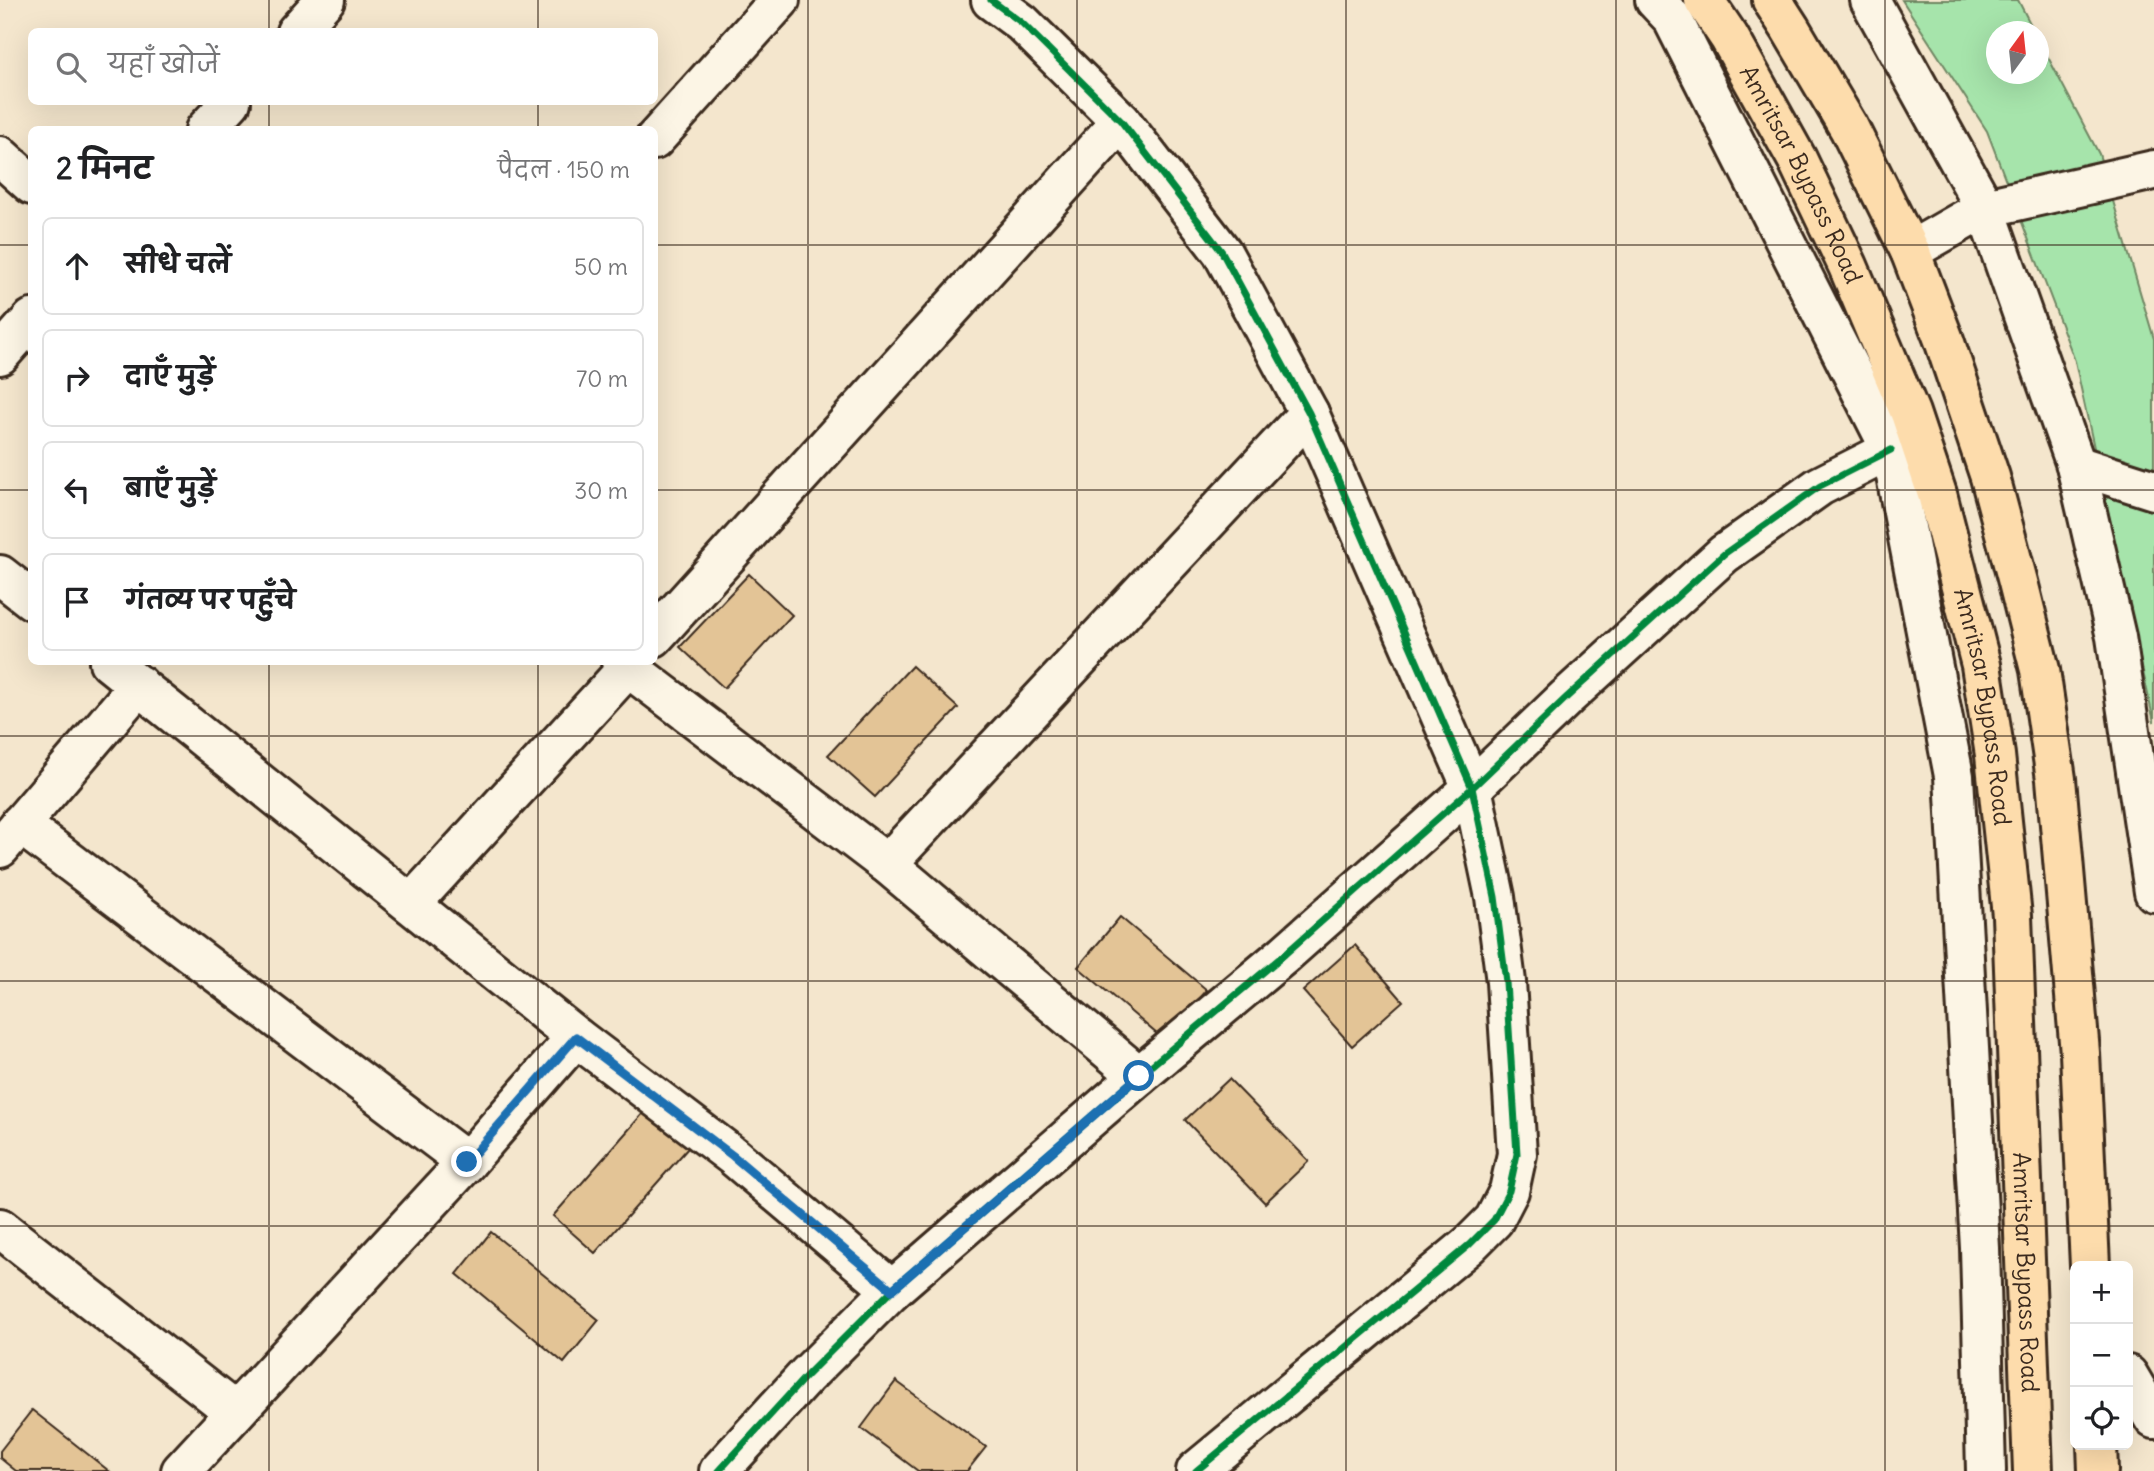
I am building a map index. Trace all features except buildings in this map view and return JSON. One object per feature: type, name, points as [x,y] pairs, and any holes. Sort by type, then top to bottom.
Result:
[{"type":"highway","name":"Amritsar Bypass Road","points":[[1704,0],[1729,37],[1797,159],[1848,265],[1905,401],[1937,494],[1981,665],[1995,755],[2012,916],[2033,1471]]},
{"type":"highway","points":[[1772,0],[1849,128],[1910,251],[1944,340],[1990,477],[2040,670],[2056,779],[2069,920],[2080,1053],[2090,1261]]},
{"type":"highway","points":[[2097,1450],[2098,1471]]},
{"type":"street","points":[[300,28],[325,0]]},
{"type":"street","points":[[658,136],[780,0]]},
{"type":"street","points":[[990,0],[1022,23],[1121,121],[1222,252],[1308,413],[1472,788],[1495,897],[1506,982],[1517,1154],[1509,1191],[1494,1220],[1469,1245],[1196,1471]]},
{"type":"street","points":[[1655,0],[1672,18],[1891,450],[1954,776],[1980,1248],[1986,1471]]},
{"type":"street","points":[[1870,0],[1985,208],[2076,465],[2116,637],[2154,892]]},
{"type":"street","points":[[209,126],[228,105]]},
{"type":"street","points":[[658,633],[1121,121]]},
{"type":"street","points":[[0,156],[28,181]]},
{"type":"street","points":[[1910,251],[1985,208],[2154,170]]},
{"type":"street","points":[[0,355],[28,324]]},
{"type":"street","points":[[887,864],[1308,413]]},
{"type":"street","points":[[719,1471],[807,1375],[892,1290],[1139,1076],[1285,954],[1472,788],[1724,554],[1820,486],[1891,450]]},
{"type":"street","points":[[2076,465],[2154,490]]},
{"type":"street","points":[[0,575],[28,597]]},
{"type":"street","points":[[113,665],[576,1037],[733,1156],[892,1290]]},
{"type":"street","points":[[411,904],[625,665]]},
{"type":"street","points":[[630,665],[887,864],[1139,1076]]},
{"type":"street","points":[[139,685],[10,836],[467,1162]]},
{"type":"street","points":[[181,1471],[467,1162],[576,1037]]},
{"type":"street","points":[[0,1228],[235,1412]]},
{"type":"street","points":[[2133,1383],[2154,1419]]},
{"type":"green space","points":[[1902,0],[2018,0],[2029,21],[1986,21],[1986,84],[2049,84],[2049,59],[2099,154],[2154,339],[2154,722],[2075,361],[1987,131]]},
{"type":"cycle path","points":[[991,0],[1022,23],[1121,121],[1222,252],[1309,413],[1472,788],[1495,897],[1506,982],[1517,1154],[1509,1191],[1494,1220],[1469,1245],[1196,1471]]},
{"type":"cycle path","points":[[719,1471],[807,1375],[892,1290],[1139,1076],[1285,954],[1472,788],[1724,554],[1820,486],[1891,450]]},
{"type":"route","points":[[467,1162],[576,1037],[733,1156],[892,1290],[1139,1076]]}]
